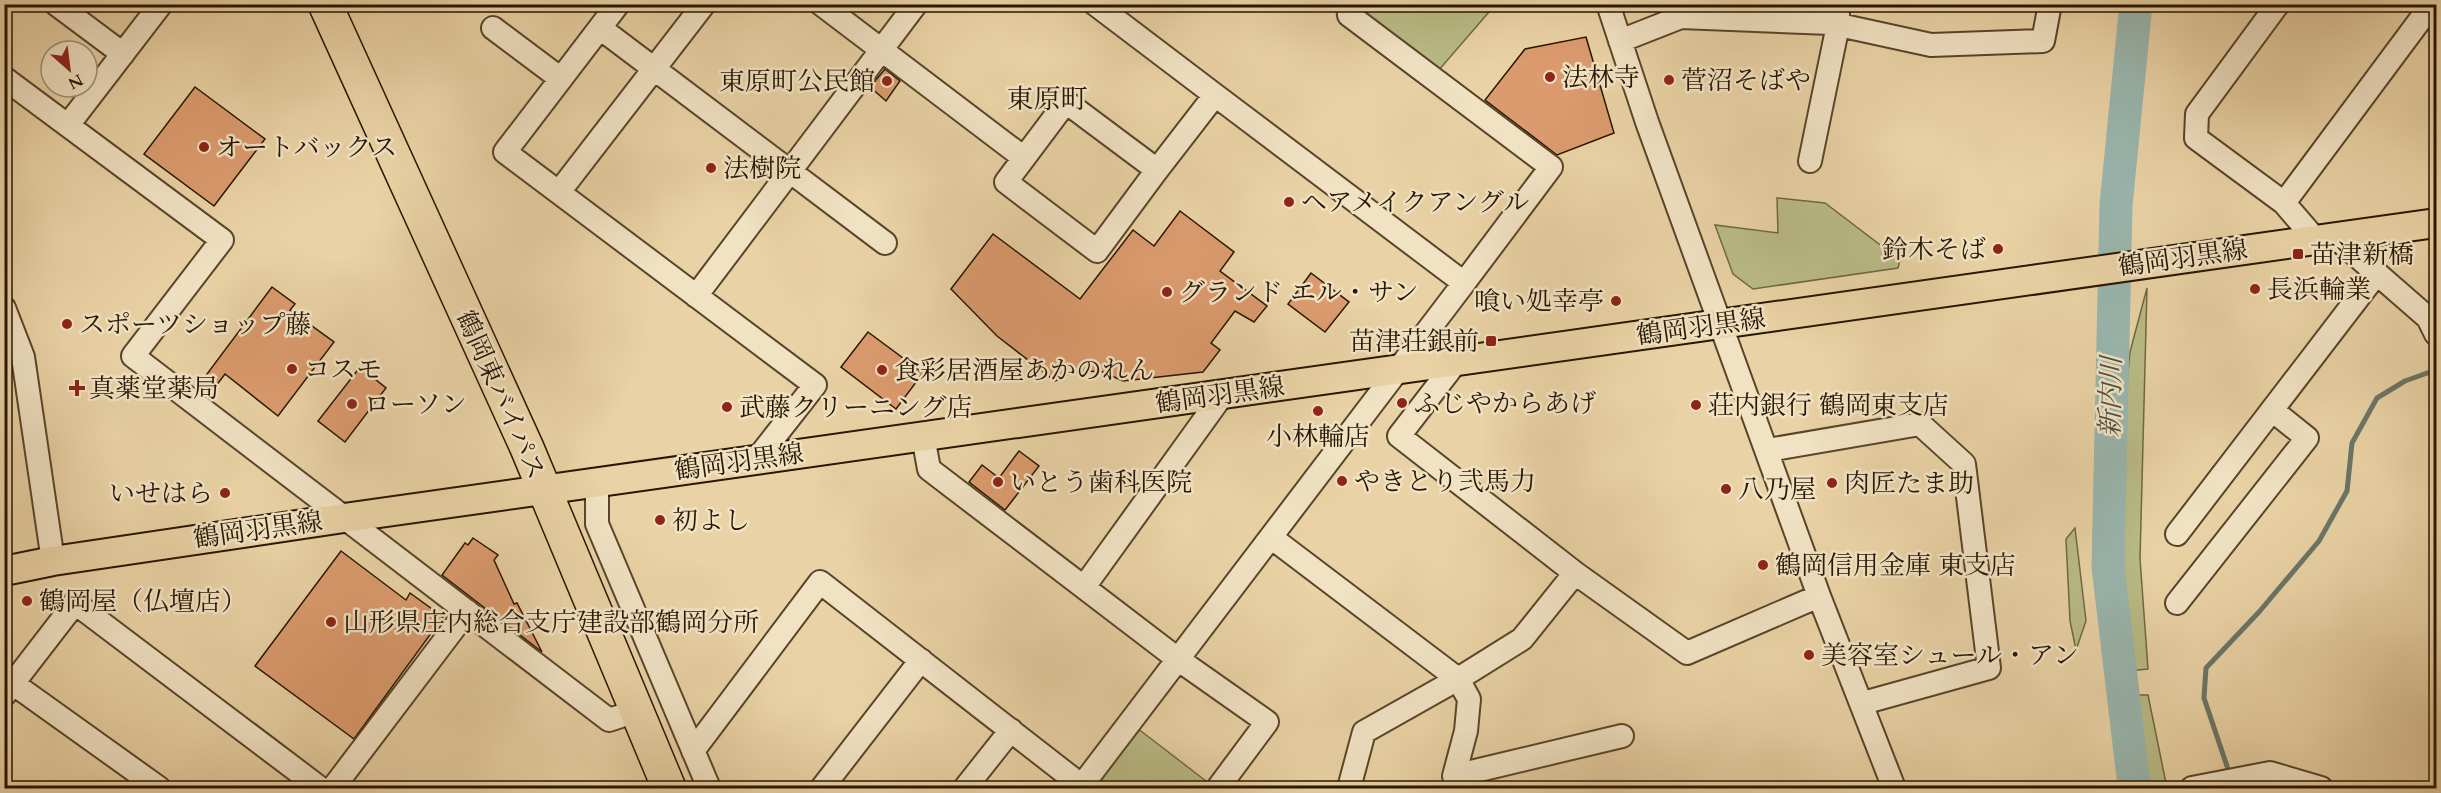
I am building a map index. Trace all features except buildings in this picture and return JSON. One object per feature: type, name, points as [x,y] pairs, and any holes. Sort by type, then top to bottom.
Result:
[{"type":"highway","name":"鶴岡東バイパス","points":[[325,4],[527,448],[669,789]]},
{"type":"main road","name":"鶴岡羽黒線","points":[[4,571],[53,561],[543,489],[2436,223]]},
{"type":"street","points":[[56,4],[123,54]]},
{"type":"street","points":[[68,125],[161,4]]},
{"type":"street","points":[[618,4],[506,152],[815,385],[757,459]]},
{"type":"street","points":[[558,192],[704,4]]},
{"type":"street","points":[[821,4],[1024,158]]},
{"type":"street","points":[[696,296],[916,4]]},
{"type":"street","points":[[1095,4],[1464,283]]},
{"type":"street","points":[[693,751],[820,582],[1081,787],[1551,167],[1349,15],[1348,4]]},
{"type":"street","points":[[1608,4],[1819,596],[1863,703],[1894,789]]},
{"type":"street","points":[[1620,41],[1681,17],[1838,15],[1931,45],[2043,41],[2050,4]]},
{"type":"street","points":[[2278,4],[2197,114],[2196,138],[2325,238],[2377,273],[2428,318],[2436,334]]},
{"type":"street","points":[[2284,204],[2432,4]]},
{"type":"street","points":[[1810,161],[1838,15]]},
{"type":"street","points":[[493,28],[561,79]]},
{"type":"street","points":[[600,28],[885,243]]},
{"type":"street","points":[[4,78],[222,240],[133,356],[609,720],[636,711]]},
{"type":"street","points":[[1157,170],[1066,102],[1006,182],[1096,251],[1215,95]]},
{"type":"street","points":[[2177,534],[2377,273]]},
{"type":"street","points":[[4,308],[23,357],[53,561]]},
{"type":"street","points":[[1456,362],[1399,436],[1575,573],[1687,653],[1819,596]]},
{"type":"street","points":[[1084,587],[1223,394]]},
{"type":"street","points":[[2177,603],[2307,438],[2271,410]]},
{"type":"street","points":[[1768,450],[1920,423],[1964,464],[1989,668],[1863,703]]},
{"type":"street","points":[[923,436],[929,469],[1179,660],[1267,722],[1218,789]]},
{"type":"street","points":[[597,482],[597,524],[709,789]]},
{"type":"street","points":[[1272,538],[1458,680],[1469,699],[1466,731],[1454,776],[1622,736]]},
{"type":"street","points":[[1349,789],[1364,732],[1458,680],[1522,639],[1575,573]]},
{"type":"street","points":[[159,789],[7,685],[75,603],[320,789]]},
{"type":"street","points":[[333,789],[467,611]]},
{"type":"street","points":[[822,789],[921,660]]},
{"type":"street","points":[[965,789],[1011,730]]},
{"type":"street","points":[[2192,789],[2270,773],[2321,789]]},
{"type":"green space","points":[[1355,5],[1488,5],[1489,12],[1438,71],[1355,9]]},
{"type":"green space","points":[[1777,198],[1825,203],[1900,260],[1898,268],[1753,289],[1733,274],[1715,225],[1778,233]]},
{"type":"green space","points":[[2147,288],[2140,559],[2148,669],[2129,671],[2115,559],[2118,471],[2130,352]]},
{"type":"green space","points":[[2075,528],[2086,621],[2076,650],[2070,621],[2066,539]]},
{"type":"green space","points":[[2130,695],[2148,695],[2167,788],[2144,788],[2135,759]]},
{"type":"green space","points":[[1137,728],[1206,781],[1200,788],[1092,788]]},
{"type":"waterway","name":"新内川","points":[[2136,4],[2116,205],[2108,567],[2136,788]]},
{"type":"waterway","points":[[2230,775],[2204,698],[2206,668],[2259,612],[2319,541],[2347,491],[2352,443],[2377,398],[2405,381],[2430,372],[2436,365]]},
{"type":"place","name":"法林寺","points":[[1550,77]]},
{"type":"place","name":"菅沼そばや","points":[[1669,80]]},
{"type":"place","name":"東原町公民館","points":[[887,81]]},
{"type":"place","name":"オートバックス","points":[[204,147]]},
{"type":"place","name":"法樹院","points":[[711,168]]},
{"type":"place","name":"ヘアメイクアングル","points":[[1289,202]]},
{"type":"place","name":"鈴木そば","points":[[1998,249]]},
{"type":"place","name":"苗津新橋","points":[[2298,254]]},
{"type":"place","name":"長浜輪業","points":[[2255,289]]},
{"type":"place","name":"グランド エル・サン","points":[[1167,292]]},
{"type":"place","name":"喰い処幸亭","points":[[1616,301]]},
{"type":"place","name":"スポーツショップ藤","points":[[67,324]]},
{"type":"place","name":"苗津荘銀前","points":[[1491,341]]},
{"type":"place","name":"コスモ","points":[[292,369]]},
{"type":"place","name":"食彩居酒屋あかのれん","points":[[882,370]]},
{"type":"place","name":"真薬堂薬局","points":[[77,388]]},
{"type":"place","name":"ふじやからあげ","points":[[1402,403]]},
{"type":"place","name":"ローソン","points":[[352,404]]},
{"type":"place","name":"荘内銀行 鶴岡東支店","points":[[1696,405]]},
{"type":"place","name":"武藤クリーニング店","points":[[727,407]]},
{"type":"place","name":"小林輪店","points":[[1318,411]]},
{"type":"place","name":"やきとり弐馬力","points":[[1342,481]]},
{"type":"place","name":"いとう歯科医院","points":[[998,482]]},
{"type":"place","name":"肉匠たま助","points":[[1832,483]]},
{"type":"place","name":"八乃屋","points":[[1726,489]]},
{"type":"place","name":"いせはら","points":[[225,493]]},
{"type":"place","name":"初よし","points":[[660,520]]},
{"type":"place","name":"鶴岡信用金庫 東支店","points":[[1763,565]]},
{"type":"place","name":"鶴岡屋（仏壇店）","points":[[27,601]]},
{"type":"place","name":"山形県庄内総合支庁建設部鶴岡分所","points":[[331,622]]},
{"type":"place","name":"美容室シュール・アン","points":[[1809,655]]},
{"type":"district","name":"東原町","points":[[1047,99]]}]
